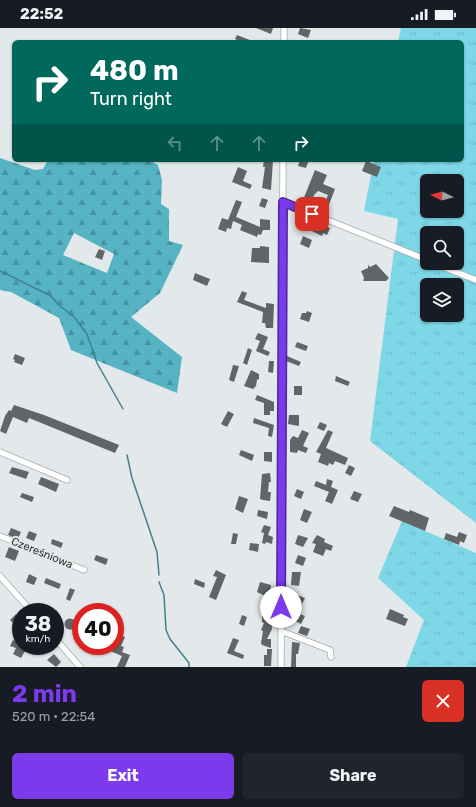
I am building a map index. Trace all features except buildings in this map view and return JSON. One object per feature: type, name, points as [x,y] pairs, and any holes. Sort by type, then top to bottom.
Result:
[{"type":"street","points":[[284,28],[284,40]]},
{"type":"street","points":[[281,667],[283,162]]},
{"type":"street","points":[[283,202],[420,257]]},
{"type":"street","points":[[451,270],[476,280]]},
{"type":"street","points":[[0,452],[67,480]]},
{"type":"street","name":"Czereśniowa","points":[[0,536],[84,570]]},
{"type":"street","points":[[0,576],[24,603]]},
{"type":"street","points":[[281,631],[330,650],[331,657]]},
{"type":"street","points":[[64,648],[80,667]]},
{"type":"green space","points":[[401,28],[476,28],[476,523],[370,441],[398,219],[364,211],[374,162],[464,162],[464,40],[398,40]]},
{"type":"green space","points":[[0,158],[35,170],[43,169],[47,162],[153,162],[158,165],[162,180],[161,204],[169,209],[169,241],[183,245],[160,293],[131,317],[182,357],[177,393],[71,350],[59,318],[11,292],[0,290]],"holes":[[[74,233],[114,254],[107,273],[63,255]]]},
{"type":"green space","points":[[402,521],[476,553],[476,667],[406,667],[424,620],[378,578]]},
{"type":"waterway","points":[[0,271],[51,296],[59,305],[74,317],[87,334],[97,363],[123,409]]},
{"type":"waterway","points":[[127,455],[132,478],[157,552],[159,575]]},
{"type":"waterway","points":[[159,582],[164,595],[166,630],[170,639],[189,663],[189,667]]},
{"type":"route","points":[[281,607],[283,202],[312,214]]}]
